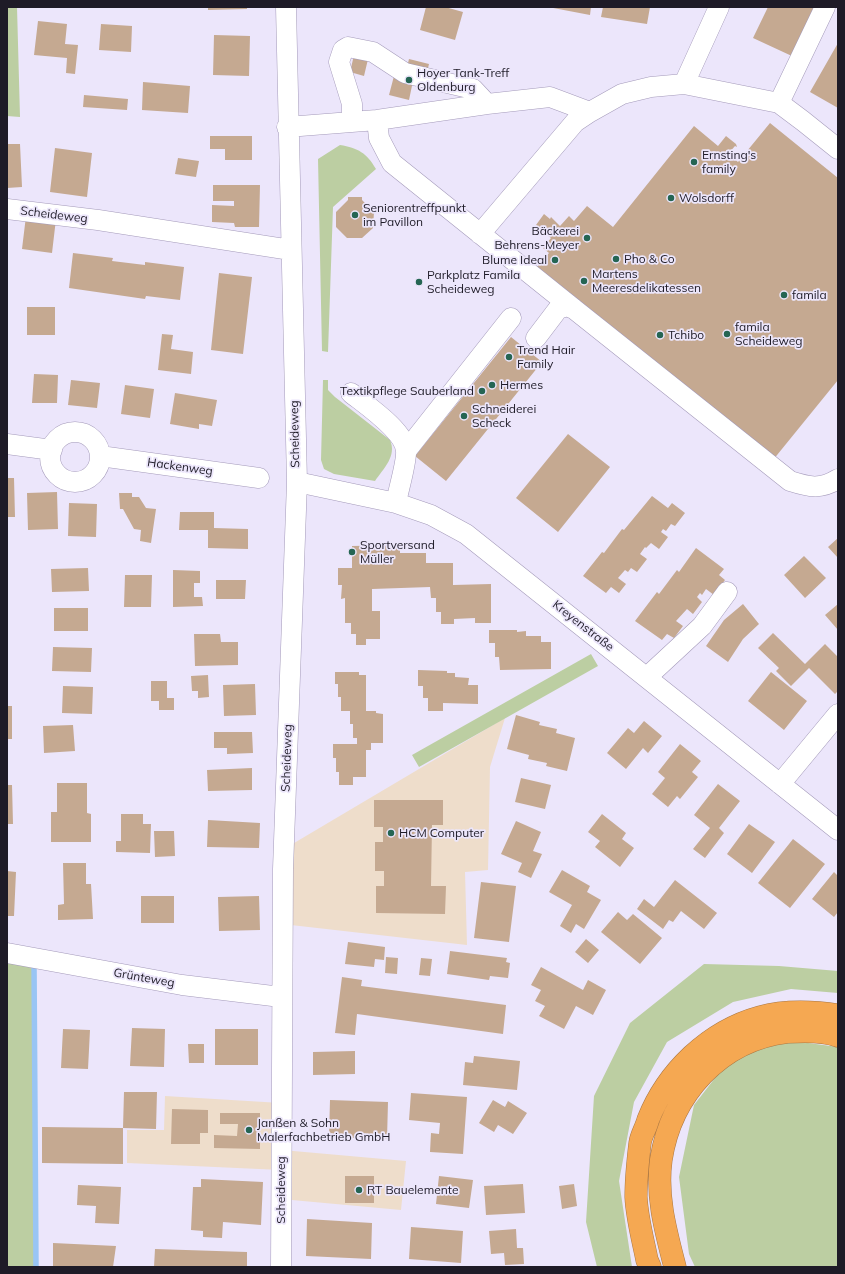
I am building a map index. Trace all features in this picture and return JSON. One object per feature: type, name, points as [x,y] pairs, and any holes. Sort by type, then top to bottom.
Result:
[{"type":"highway","points":[[650,1267],[647,1260],[636,1198],[640,1142],[656,1101],[673,1074],[702,1047],[728,1030],[760,1017],[794,1012],[818,1012],[838,1015]]},
{"type":"highway","points":[[675,1267],[665,1228],[659,1190],[661,1160],[668,1130],[679,1104],[699,1077],[723,1055],[746,1042],[770,1034],[802,1031],[838,1036]]},
{"type":"street","name":"Scheideweg","points":[[281,1267],[281,997],[283,869],[297,482],[287,127],[286,7]]},
{"type":"street","points":[[684,84],[719,7]]},
{"type":"street","points":[[785,108],[825,7]]},
{"type":"street","points":[[352,122],[352,104],[339,62],[343,50],[348,47],[373,52],[405,74],[473,90],[487,104]]},
{"type":"street","points":[[480,234],[575,122],[622,94],[650,87],[684,84],[785,108],[838,149]]},
{"type":"street","points":[[287,127],[377,120],[487,104],[550,97],[590,112]]},
{"type":"street","points":[[785,108],[800,133],[838,164]]},
{"type":"street","points":[[377,120],[379,138],[392,163],[790,481],[812,487],[830,484],[838,479]]},
{"type":"street","name":"Scheideweg","points":[[7,209],[106,222],[291,250]]},
{"type":"street","points":[[536,338],[558,309],[567,306],[574,309]]},
{"type":"street","points":[[396,504],[406,451],[511,318]]},
{"type":"street","points":[[351,393],[390,425],[401,438],[406,451]]},
{"type":"street","points":[[83,433],[95,442],[100,456],[99,465],[95,472],[89,478],[81,482],[72,482],[60,476],[52,467],[50,458],[55,443],[67,434],[83,433]]},
{"type":"street","points":[[7,444],[52,450]]},
{"type":"street","name":"Hackenweg","points":[[100,456],[259,478]]},
{"type":"street","name":"Kreyenstraße","points":[[297,482],[396,504],[431,515],[466,534],[838,830]]},
{"type":"street","points":[[647,677],[702,626],[727,592]]},
{"type":"street","points":[[780,784],[838,714]]},
{"type":"street","name":"Grünteweg","points":[[7,953],[182,985],[281,997]]},
{"type":"shaded area","points":[[505,718],[490,767],[488,870],[465,872],[467,945],[282,924],[284,849]]},
{"type":"shaded area","points":[[165,1096],[281,1103],[282,1150],[406,1161],[401,1210],[281,1199],[281,1170],[127,1163],[127,1130],[164,1130]]},
{"type":"green space","points":[[7,7],[17,7],[20,117],[7,116]]},
{"type":"green space","points":[[340,145],[361,152],[373,163],[376,169],[333,207],[328,352],[322,351],[318,159]]},
{"type":"green space","points":[[323,380],[328,380],[328,390],[335,397],[390,440],[392,446],[391,457],[386,467],[375,481],[334,474],[324,469],[321,460]]},
{"type":"green space","points":[[591,654],[598,666],[419,767],[412,755]]},
{"type":"green space","points":[[7,953],[34,958],[36,1267],[7,1267]]},
{"type":"green space","points":[[704,964],[779,966],[838,971],[838,993],[791,989],[733,1002],[667,1042],[634,1102],[619,1181],[632,1267],[597,1267],[586,1222],[594,1096],[630,1023]]},
{"type":"green space","points":[[786,1040],[838,1047],[838,1267],[695,1267],[689,1254],[679,1177],[694,1105],[729,1060]]},
{"type":"building","points":[[208,7],[247,7],[247,9],[208,10]]},
{"type":"building","points":[[426,7],[445,7],[463,12],[455,40],[420,30]]},
{"type":"building","points":[[548,7],[591,7],[590,15]]},
{"type":"building","points":[[603,7],[650,7],[647,24],[601,17]]},
{"type":"building","points":[[768,7],[817,7],[794,57],[753,38]]},
{"type":"building","points":[[38,21],[67,24],[65,44],[78,45],[75,74],[66,73],[67,58],[34,55]]},
{"type":"building","points":[[101,24],[132,26],[131,52],[99,50]]},
{"type":"building","points":[[214,35],[250,36],[249,76],[213,75]]},
{"type":"building","points":[[838,43],[838,108],[810,92]]},
{"type":"building","points":[[355,51],[369,55],[364,76],[350,72]]},
{"type":"building","name":"Hoyer Tank-Treff Oldenburg","points":[[409,59],[429,64],[427,72],[413,81],[409,100],[389,95],[394,76],[404,79]]},
{"type":"building","points":[[143,82],[190,86],[188,113],[142,110]]},
{"type":"building","points":[[84,95],[128,99],[127,110],[83,107]]},
{"type":"building","name":"famila Scheideweg","points":[[770,123],[838,178],[838,380],[773,460],[536,268],[549,253],[543,248],[551,238],[542,231],[540,232],[541,229],[536,225],[544,214],[550,219],[551,217],[560,226],[569,216],[574,221],[587,206],[613,227],[694,126],[718,146],[726,136],[736,144],[737,147],[735,146],[728,154],[738,162]]},
{"type":"building","points":[[210,136],[252,136],[252,160],[225,160],[225,149],[210,149]]},
{"type":"building","points":[[7,144],[20,144],[22,187],[7,188]]},
{"type":"building","points":[[55,148],[92,153],[87,197],[50,192]]},
{"type":"building","points":[[178,158],[199,161],[196,177],[175,174]]},
{"type":"building","points":[[213,185],[260,185],[259,227],[235,227],[234,223],[212,222],[212,205],[234,206],[234,201],[213,201]]},
{"type":"building","name":"Seniorentreffpunkt im Pavillon","points":[[348,197],[362,197],[362,200],[374,212],[373,228],[362,238],[347,238],[336,227],[336,212],[348,200]]},
{"type":"building","points":[[26,216],[56,219],[52,253],[22,249]]},
{"type":"building","points":[[73,253],[113,258],[112,261],[145,265],[145,262],[184,267],[180,300],[146,296],[145,299],[69,288]]},
{"type":"building","points":[[219,273],[252,277],[243,354],[211,350]]},
{"type":"building","points":[[27,307],[55,307],[55,335],[27,335]]},
{"type":"building","points":[[162,334],[173,335],[171,349],[193,352],[191,374],[158,370]]},
{"type":"building","points":[[511,337],[542,362],[446,481],[415,456]]},
{"type":"building","points":[[34,374],[58,375],[57,403],[32,403]]},
{"type":"building","points":[[71,380],[100,383],[97,408],[68,405]]},
{"type":"building","points":[[125,385],[154,389],[150,418],[121,414]]},
{"type":"building","points":[[175,393],[217,400],[212,426],[199,424],[199,429],[170,424]]},
{"type":"building","points":[[568,434],[610,467],[558,532],[516,498]]},
{"type":"building","points":[[7,478],[14,478],[15,517],[7,517]]},
{"type":"building","points":[[57,492],[58,529],[28,530],[27,493]]},
{"type":"building","points":[[119,493],[132,493],[132,497],[139,497],[146,508],[156,509],[151,543],[140,541],[141,530],[134,529],[123,509],[120,509]]},
{"type":"building","points":[[652,496],[668,508],[672,503],[685,513],[675,526],[671,524],[666,531],[663,529],[661,532],[668,537],[659,549],[651,543],[646,548],[645,547],[640,554],[647,559],[637,572],[631,568],[628,572],[625,570],[618,578],[626,584],[619,593],[611,587],[606,593],[583,576],[602,552],[604,553],[622,529],[624,530]]},
{"type":"building","points":[[69,503],[97,504],[96,537],[68,536]]},
{"type":"building","points":[[180,512],[214,512],[214,528],[248,529],[248,549],[208,548],[208,530],[179,530]]},
{"type":"building","points":[[838,538],[838,558],[828,547]]},
{"type":"building","points":[[400,545],[400,553],[426,553],[426,563],[453,563],[453,585],[491,584],[491,623],[475,623],[475,618],[454,619],[454,624],[441,624],[441,612],[436,612],[436,598],[431,598],[430,587],[372,589],[372,611],[380,611],[380,639],[366,639],[366,645],[356,645],[356,634],[351,634],[351,623],[345,623],[345,598],[341,599],[342,585],[338,585],[338,568],[352,568],[352,546]]},
{"type":"building","points":[[696,548],[724,569],[719,575],[725,580],[714,595],[706,589],[702,595],[700,593],[697,597],[702,602],[693,614],[687,609],[676,621],[683,626],[674,638],[667,634],[662,640],[635,621],[657,592],[659,594],[677,570],[679,572]]},
{"type":"building","points":[[804,556],[826,578],[805,598],[784,575]]},
{"type":"building","points":[[88,568],[89,591],[52,592],[51,569]]},
{"type":"building","points":[[173,570],[200,571],[200,583],[194,583],[194,597],[202,597],[203,606],[173,607]]},
{"type":"building","points":[[125,575],[152,575],[151,607],[124,607]]},
{"type":"building","points":[[216,580],[246,580],[245,599],[216,599]]},
{"type":"building","points":[[743,604],[759,624],[743,639],[728,662],[706,646],[724,620]]},
{"type":"building","points":[[838,604],[838,630],[825,615]]},
{"type":"building","points":[[54,608],[88,608],[88,631],[54,631]]},
{"type":"building","points":[[489,630],[517,630],[517,632],[526,631],[526,636],[541,636],[541,642],[551,642],[551,669],[500,670],[499,657],[495,657],[495,643],[489,643]]},
{"type":"building","points":[[773,633],[805,664],[825,644],[838,657],[838,691],[835,694],[809,668],[791,686],[776,671],[779,668],[758,648]]},
{"type":"building","points":[[194,634],[220,634],[221,642],[238,642],[238,665],[195,666]]},
{"type":"building","points":[[53,647],[92,648],[91,672],[52,671]]},
{"type":"building","points":[[418,670],[447,671],[447,673],[455,673],[455,677],[469,678],[468,685],[478,685],[478,704],[443,703],[443,711],[428,711],[428,698],[423,698],[423,686],[418,686]]},
{"type":"building","points":[[335,672],[359,672],[359,675],[366,675],[366,711],[376,711],[376,713],[383,714],[383,743],[371,743],[371,750],[366,750],[366,777],[353,777],[353,785],[339,785],[339,772],[336,772],[336,758],[333,758],[333,744],[357,744],[357,738],[353,738],[353,724],[350,724],[350,711],[341,711],[341,697],[338,697],[338,684],[335,684]]},
{"type":"building","points":[[771,672],[807,701],[784,730],[748,701]]},
{"type":"building","points":[[208,675],[209,697],[198,698],[198,691],[192,691],[191,676]]},
{"type":"building","points":[[151,681],[167,681],[167,698],[174,698],[174,710],[159,710],[159,701],[151,701]]},
{"type":"building","points":[[255,684],[256,715],[224,716],[223,685]]},
{"type":"building","points":[[63,686],[93,687],[92,714],[62,713]]},
{"type":"building","points":[[7,706],[12,706],[12,739],[7,739]]},
{"type":"building","points":[[516,715],[540,722],[539,725],[557,729],[556,733],[575,738],[567,771],[546,766],[547,763],[528,759],[529,755],[507,749]]},
{"type":"building","points":[[644,721],[662,736],[648,753],[643,748],[626,769],[607,753],[628,728],[634,733]]},
{"type":"building","points":[[73,725],[75,751],[44,753],[43,726]]},
{"type":"building","points":[[214,732],[252,732],[253,753],[227,754],[227,748],[214,748]]},
{"type":"building","points":[[680,744],[701,761],[692,772],[698,777],[680,799],[677,796],[668,807],[652,794],[665,778],[658,772]]},
{"type":"building","points":[[252,768],[252,790],[208,791],[207,770]]},
{"type":"building","points":[[521,778],[551,785],[545,809],[515,802]]},
{"type":"building","points":[[57,783],[87,783],[87,813],[91,814],[91,842],[51,842],[51,812],[57,812]]},
{"type":"building","points":[[718,784],[740,801],[719,828],[724,833],[705,858],[693,849],[710,828],[694,815]]},
{"type":"building","points":[[7,785],[12,785],[13,824],[7,824]]},
{"type":"building","points":[[374,800],[443,800],[443,825],[432,825],[431,886],[446,886],[445,914],[376,913],[376,886],[384,886],[384,871],[375,871],[375,842],[383,842],[383,827],[374,827]]},
{"type":"building","points":[[121,814],[143,814],[143,824],[151,824],[150,853],[116,852],[116,841],[121,841]]},
{"type":"building","points":[[602,814],[626,833],[622,839],[634,848],[620,867],[595,847],[600,841],[588,832]]},
{"type":"building","points":[[208,820],[260,823],[259,848],[207,847]]},
{"type":"building","points":[[516,821],[541,832],[533,851],[542,854],[531,878],[518,872],[522,863],[501,854]]},
{"type":"building","points":[[749,824],[775,842],[752,873],[727,854]]},
{"type":"building","points":[[154,831],[174,831],[175,856],[155,857]]},
{"type":"building","points":[[793,839],[825,864],[790,908],[758,883]]},
{"type":"building","points":[[63,863],[86,863],[86,884],[91,884],[93,919],[58,920],[58,905],[64,904]]},
{"type":"building","points":[[562,870],[590,886],[587,892],[601,900],[584,929],[576,924],[571,933],[560,926],[572,905],[549,892]]},
{"type":"building","points":[[7,871],[16,872],[14,916],[7,916]]},
{"type":"building","points":[[834,872],[838,876],[838,912],[834,917],[812,899]]},
{"type":"building","points":[[675,880],[717,913],[704,929],[681,911],[673,922],[669,920],[663,929],[637,909],[644,899],[654,907]]},
{"type":"building","points":[[481,882],[516,886],[509,942],[474,938]]},
{"type":"building","points":[[141,896],[174,896],[174,923],[141,923]]},
{"type":"building","points":[[259,896],[260,930],[219,931],[218,897]]},
{"type":"building","points":[[618,912],[627,920],[633,914],[662,938],[640,964],[601,932]]},
{"type":"building","points":[[586,939],[599,950],[588,963],[575,952]]},
{"type":"building","points":[[348,942],[385,947],[384,960],[375,959],[374,967],[345,964]]},
{"type":"building","points":[[450,951],[507,958],[506,962],[510,963],[508,978],[490,976],[489,980],[447,974]]},
{"type":"building","points":[[386,957],[398,958],[397,974],[385,973]]},
{"type":"building","points":[[421,958],[432,959],[430,976],[419,975]]},
{"type":"building","points":[[541,967],[583,990],[588,980],[606,990],[593,1015],[576,1006],[564,1029],[539,1016],[545,1006],[535,1001],[541,990],[531,985]]},
{"type":"building","points":[[342,977],[362,980],[361,986],[506,1005],[503,1034],[357,1014],[355,1035],[335,1033]]},
{"type":"building","points":[[132,1028],[165,1029],[164,1067],[130,1066]]},
{"type":"building","points":[[63,1029],[90,1030],[88,1069],[61,1068]]},
{"type":"building","points":[[215,1029],[258,1029],[258,1065],[215,1065]]},
{"type":"building","points":[[188,1044],[204,1044],[204,1063],[189,1063]]},
{"type":"building","points":[[355,1051],[355,1074],[313,1075],[313,1052]]},
{"type":"building","points":[[474,1056],[520,1061],[517,1090],[463,1085],[465,1062],[473,1063]]},
{"type":"building","points":[[124,1092],[157,1092],[156,1129],[123,1128]]},
{"type":"building","points":[[411,1093],[467,1097],[463,1154],[430,1152],[431,1133],[439,1134],[440,1123],[409,1120]]},
{"type":"building","points":[[330,1100],[388,1102],[387,1139],[329,1137]]},
{"type":"building","points":[[493,1100],[505,1107],[508,1101],[527,1113],[513,1134],[498,1125],[494,1132],[479,1123]]},
{"type":"building","points":[[172,1109],[208,1110],[208,1133],[200,1133],[200,1144],[171,1144]]},
{"type":"building","name":"Janßen & Sohn Malerfachbetrieb GmbH","points":[[220,1113],[260,1113],[260,1149],[214,1148],[214,1135],[237,1136],[238,1124],[220,1124]]},
{"type":"building","points":[[42,1127],[123,1128],[123,1164],[42,1163]]},
{"type":"building","name":"RT Bauelemente","points":[[345,1176],[374,1176],[374,1203],[345,1203]]},
{"type":"building","points":[[439,1176],[473,1180],[469,1208],[436,1204]]},
{"type":"building","points":[[201,1179],[263,1182],[261,1225],[223,1222],[222,1238],[203,1237],[203,1231],[191,1230],[193,1187],[201,1187]]},
{"type":"building","points":[[523,1184],[525,1213],[486,1215],[484,1186]]},
{"type":"building","points":[[574,1184],[577,1206],[562,1209],[559,1186]]},
{"type":"building","points":[[78,1185],[121,1187],[119,1224],[95,1223],[96,1206],[77,1205]]},
{"type":"building","points":[[307,1219],[372,1223],[371,1259],[306,1256]]},
{"type":"building","points":[[411,1227],[463,1231],[461,1263],[409,1259]]},
{"type":"building","points":[[516,1229],[517,1248],[523,1248],[524,1264],[505,1265],[504,1253],[491,1254],[489,1231]]},
{"type":"building","points":[[53,1243],[116,1246],[113,1267],[53,1267]]},
{"type":"building","points":[[155,1249],[247,1252],[247,1267],[154,1267]]},
{"type":"waterway","points":[[34,962],[36,1267]]},
{"type":"place","name":"Hoyer Tank-Treff Oldenburg","points":[[409,80]]},
{"type":"place","name":"Ernsting's family","points":[[694,162]]},
{"type":"place","name":"Wolsdorff","points":[[671,198]]},
{"type":"place","name":"Seniorentreffpunkt im Pavillon","points":[[355,215]]},
{"type":"place","name":"Bäckerei Behrens-Meyer","points":[[587,238]]},
{"type":"place","name":"Pho & Co","points":[[616,259]]},
{"type":"place","name":"Blume Ideal","points":[[555,260]]},
{"type":"place","name":"Martens Meeresdelikatessen","points":[[584,281]]},
{"type":"place","name":"Parkplatz Famila Scheideweg","points":[[419,282]]},
{"type":"place","name":"famila","points":[[784,295]]},
{"type":"place","name":"famila Scheideweg","points":[[727,334]]},
{"type":"place","name":"Tchibo","points":[[660,335]]},
{"type":"place","name":"Trend Hair Family","points":[[509,357]]},
{"type":"place","name":"Hermes","points":[[492,385]]},
{"type":"place","name":"Textikpflege Sauberland","points":[[482,391]]},
{"type":"place","name":"Schneiderei Scheck","points":[[464,416]]},
{"type":"place","name":"Sportversand Müller","points":[[352,552]]},
{"type":"place","name":"HCM Computer","points":[[391,833]]},
{"type":"place","name":"Janßen & Sohn Malerfachbetrieb GmbH","points":[[249,1130]]},
{"type":"place","name":"RT Bauelemente","points":[[359,1190]]}]
